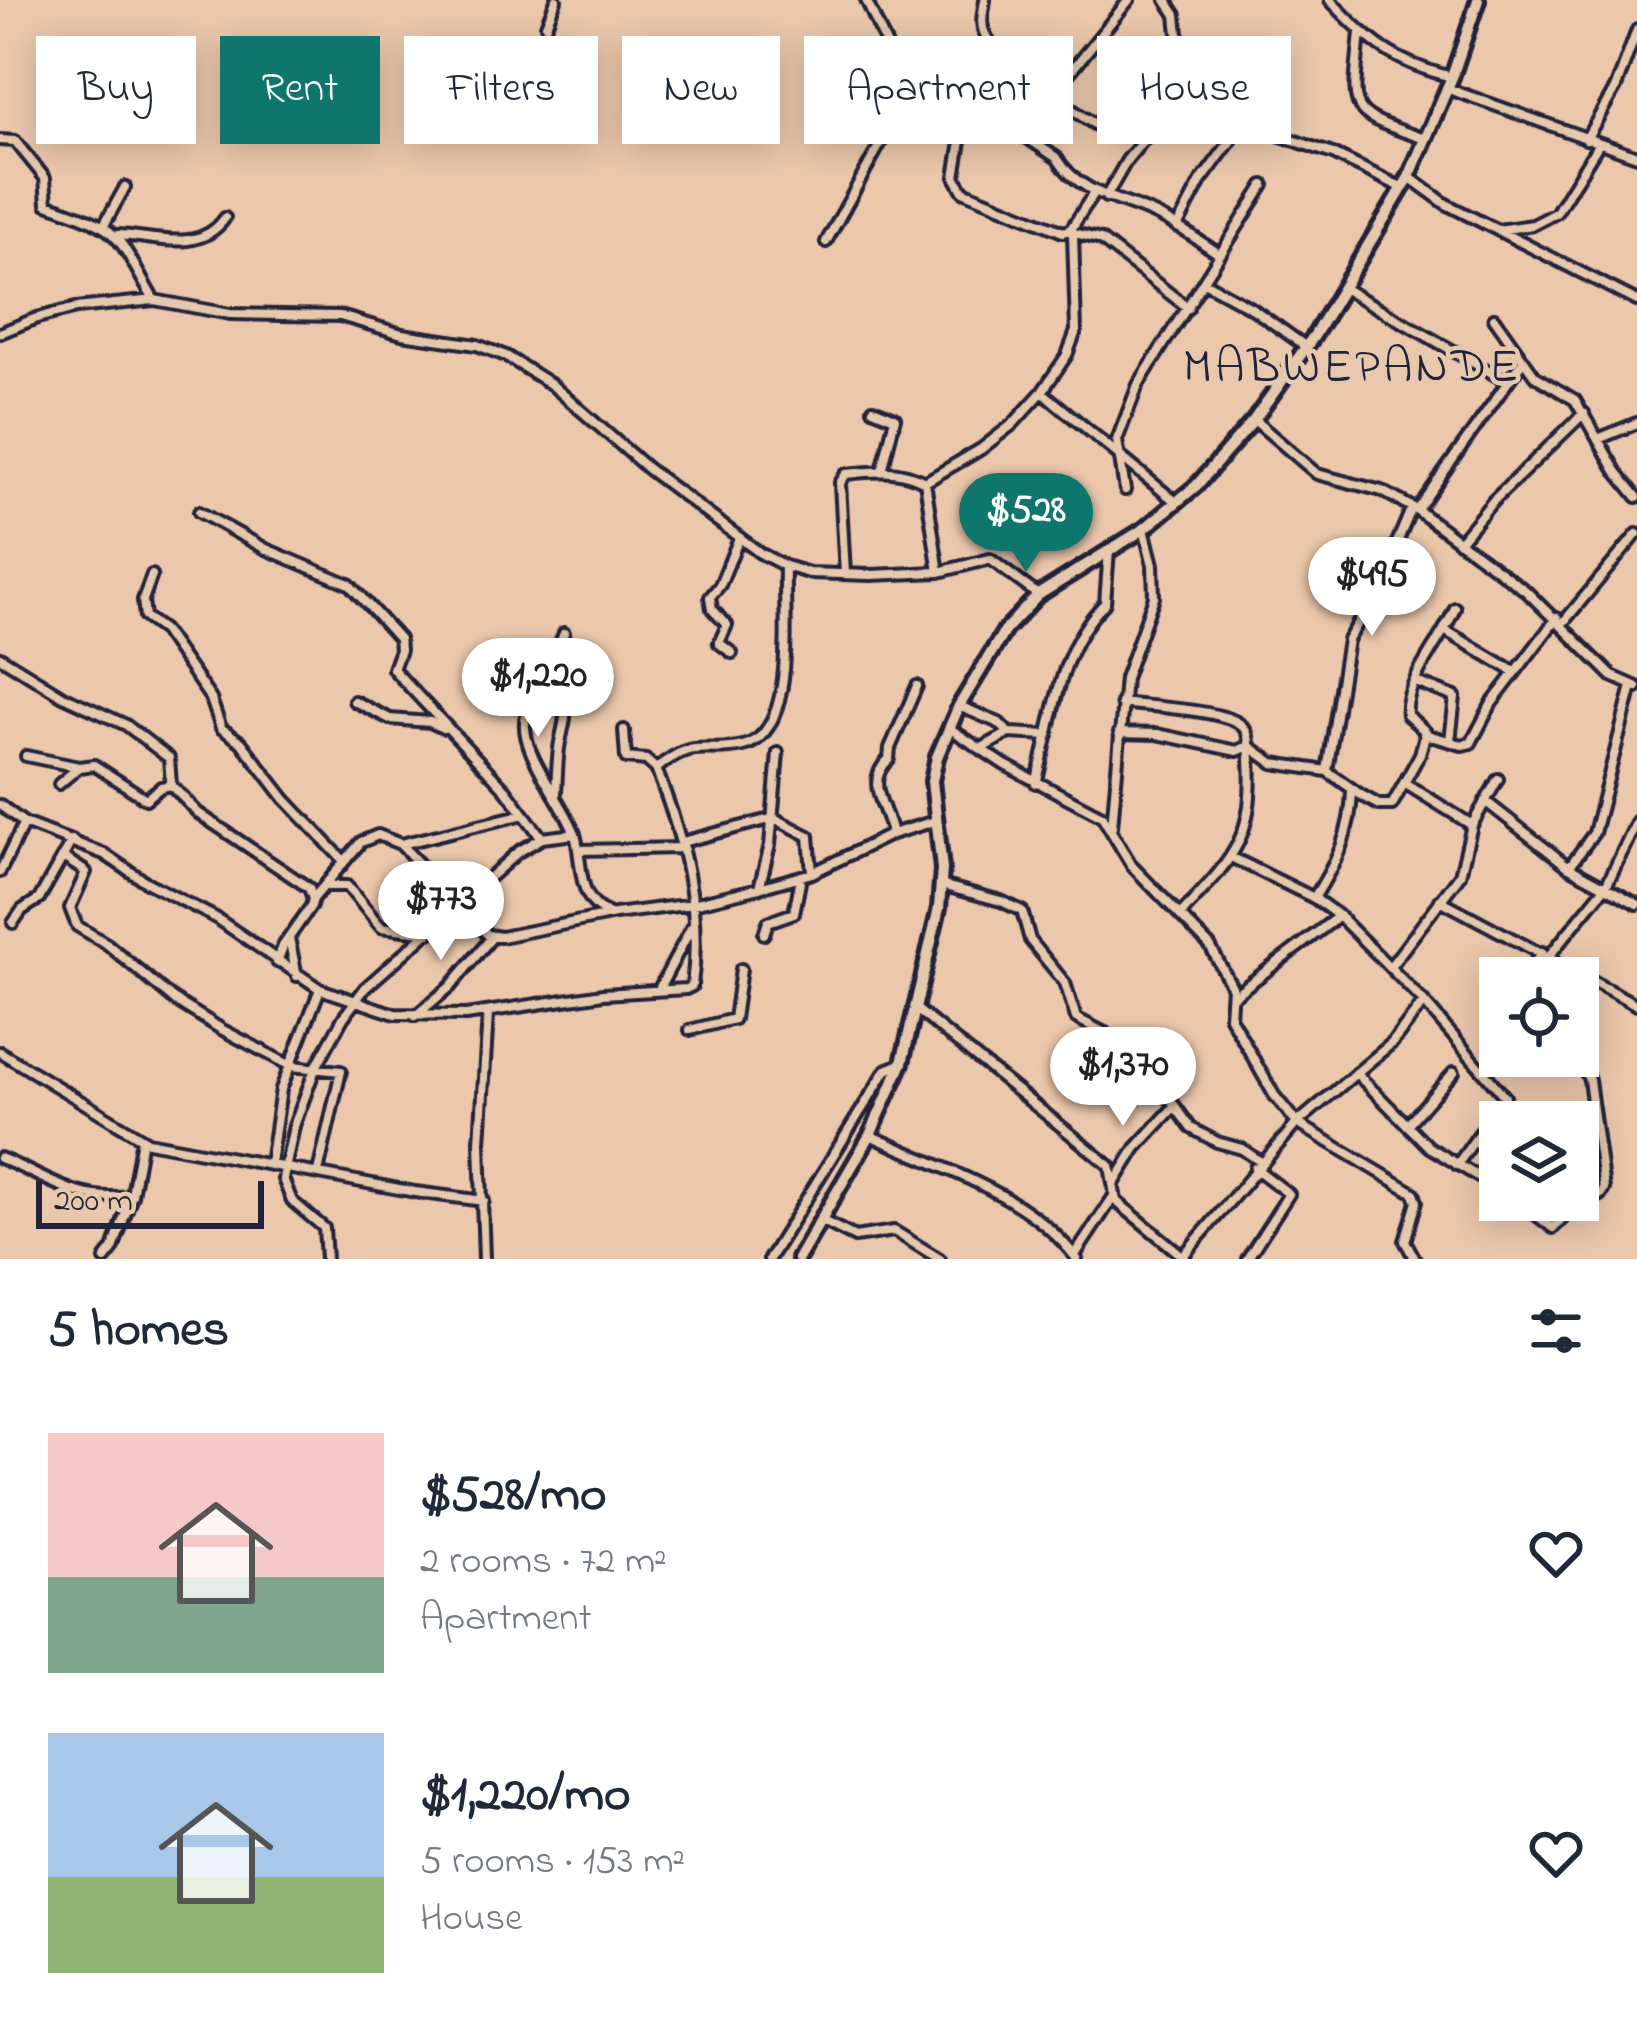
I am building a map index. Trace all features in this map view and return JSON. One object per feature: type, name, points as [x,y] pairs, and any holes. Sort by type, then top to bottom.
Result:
[{"type":"street","points":[[546,25],[556,0]]},
{"type":"street","points":[[866,0],[882,36]]},
{"type":"street","points":[[985,0],[981,26],[986,36]]},
{"type":"street","points":[[1073,69],[1129,0]]},
{"type":"street","points":[[1166,0],[1176,15],[1179,36]]},
{"type":"street","points":[[1330,0],[1360,32],[1401,62],[1598,145],[1637,156]]},
{"type":"street","points":[[798,1259],[870,1135],[902,1063],[941,885],[932,781],[959,706],[1005,630],[1038,595],[1144,529],[1225,455],[1254,420],[1343,288],[1406,183],[1478,0]]},
{"type":"street","points":[[1586,139],[1616,87],[1637,30]]},
{"type":"street","points":[[1360,32],[1353,85],[1361,112],[1374,122],[1425,140]]},
{"type":"street","points":[[1073,109],[1097,127]]},
{"type":"street","points":[[1291,139],[1406,183],[1637,301]]},
{"type":"street","points":[[0,140],[15,141],[44,176],[46,204],[104,225],[116,235],[154,300]]},
{"type":"street","points":[[826,242],[880,144]]},
{"type":"street","points":[[959,144],[955,177],[963,191],[1004,210],[1101,240],[1188,308]]},
{"type":"street","points":[[1035,144],[1094,193],[1177,227],[1219,254]]},
{"type":"street","points":[[1106,197],[1140,144]]},
{"type":"street","points":[[1177,227],[1201,181],[1228,144]]},
{"type":"street","points":[[1497,230],[1533,225],[1556,213],[1598,145]]},
{"type":"street","points":[[1125,490],[1119,433],[1146,368],[1264,185]]},
{"type":"street","points":[[104,225],[125,187]]},
{"type":"street","points":[[925,482],[1013,424],[1067,356],[1076,331],[1071,232],[1094,193]]},
{"type":"street","points":[[116,235],[140,235],[158,242],[190,240],[212,233],[225,218]]},
{"type":"street","points":[[1204,282],[1305,346]]},
{"type":"street","points":[[1343,288],[1506,381]]},
{"type":"street","points":[[0,333],[76,308],[154,300],[230,314],[340,316],[402,334],[477,345],[506,356],[552,385],[648,469],[784,566],[809,573],[939,572],[990,559],[1038,595]]},
{"type":"street","points":[[1493,318],[1535,376],[1575,400],[1637,499]]},
{"type":"street","points":[[1327,771],[1348,640],[1374,597],[1414,508],[1522,362]]},
{"type":"street","points":[[1042,392],[1176,502]]},
{"type":"street","points":[[873,409],[895,418],[882,471]]},
{"type":"street","points":[[1460,542],[1492,501],[1584,412]]},
{"type":"street","points":[[1254,420],[1317,474],[1382,491],[1414,508],[1560,621],[1612,676],[1634,687],[1594,833],[1569,867]]},
{"type":"street","points":[[1598,439],[1637,423]]},
{"type":"street","points":[[845,574],[840,483],[846,475],[900,472],[925,482]]},
{"type":"street","points":[[925,482],[939,572]]},
{"type":"street","points":[[199,512],[266,549],[349,584],[399,639],[393,669],[496,778],[542,838]]},
{"type":"street","points":[[1112,828],[1121,703],[1133,646],[1154,596],[1154,565],[1144,529]]},
{"type":"street","points":[[1455,608],[1406,699],[1406,710],[1424,734],[1462,745],[1471,742],[1515,672],[1637,534]]},
{"type":"street","points":[[733,652],[719,643],[728,625],[712,609],[710,597],[739,538]]},
{"type":"street","points":[[1036,783],[1066,658],[1105,603],[1109,549]]},
{"type":"street","points":[[656,769],[687,748],[744,746],[770,724],[780,696],[787,641],[784,566]]},
{"type":"street","points":[[152,575],[143,600],[145,617],[163,630],[211,699],[221,728],[241,742],[285,799],[344,861]]},
{"type":"street","points":[[1446,631],[1515,672]]},
{"type":"street","points":[[564,633],[547,677],[528,707],[524,732],[575,834],[592,905],[615,914]]},
{"type":"street","points":[[0,657],[63,696],[143,736],[169,758],[171,785],[214,826],[305,884],[314,899]]},
{"type":"street","points":[[547,677],[562,696],[567,716],[556,796]]},
{"type":"street","points":[[1416,682],[1455,697],[1450,741]]},
{"type":"street","points":[[892,834],[876,778],[889,759],[917,686]]},
{"type":"street","points":[[354,701],[390,719],[430,722],[445,729]]},
{"type":"street","points":[[1121,703],[1236,722],[1248,735],[1250,810],[1233,858],[1180,915]]},
{"type":"street","points":[[959,706],[999,723],[1009,733]]},
{"type":"street","points":[[949,728],[1036,783],[1088,806],[1112,828],[1132,866],[1210,946],[1228,977],[1230,1017],[1274,1095],[1297,1123],[1414,1193],[1416,1206],[1405,1232],[1415,1259]]},
{"type":"street","points":[[0,805],[24,823],[72,840],[216,918],[298,977],[354,1001],[413,1016],[488,1013],[603,994],[692,986],[693,904],[683,845],[656,769],[650,761],[626,758],[624,730]]},
{"type":"street","points":[[982,748],[1009,733],[1048,735]]},
{"type":"street","points":[[1119,733],[1157,734],[1237,751],[1249,746]]},
{"type":"street","points":[[1249,746],[1273,763],[1327,771],[1387,807],[1406,784],[1424,734]]},
{"type":"street","points":[[759,888],[774,818],[778,753]]},
{"type":"street","points":[[26,756],[79,767],[98,765],[146,799],[163,785],[171,785]]},
{"type":"street","points":[[59,784],[79,767]]},
{"type":"street","points":[[1390,967],[1460,875],[1472,825],[1498,779]]},
{"type":"street","points":[[1406,784],[1472,825]]},
{"type":"street","points":[[1314,898],[1338,860],[1352,790]]},
{"type":"street","points":[[1485,801],[1569,867],[1637,904]]},
{"type":"street","points":[[400,844],[524,814]]},
{"type":"street","points":[[579,850],[683,845],[774,818],[809,836],[812,873]]},
{"type":"street","points":[[278,962],[314,899],[372,835],[400,844],[493,936],[693,904],[801,877],[892,834],[935,820]]},
{"type":"street","points":[[1542,957],[1606,886],[1637,821]]},
{"type":"street","points":[[0,872],[24,823]]},
{"type":"street","points":[[326,1259],[323,1228],[292,1201],[283,1167],[315,1069],[354,1001],[518,852],[542,838],[575,834]]},
{"type":"street","points":[[13,923],[22,910],[35,905],[72,840]]},
{"type":"street","points":[[63,856],[86,872],[70,908],[77,926],[107,944],[173,999],[291,1066],[337,1069],[342,1074],[318,1172]]},
{"type":"street","points":[[1233,858],[1314,898],[1339,916],[1424,1002],[1505,1096],[1457,1165]]},
{"type":"street","points":[[764,934],[768,922],[794,913],[801,877]]},
{"type":"street","points":[[941,885],[1022,911],[1030,940],[1065,983],[1071,1012],[1107,1034],[1201,1134],[1242,1149],[1289,1195],[1247,1259]]},
{"type":"street","points":[[325,887],[347,886],[381,927],[430,933]]},
{"type":"street","points":[[1440,900],[1637,1005]]},
{"type":"street","points":[[1232,997],[1339,916]]},
{"type":"street","points":[[659,990],[694,922]]},
{"type":"street","points":[[413,1016],[450,987],[493,936]]},
{"type":"street","points":[[288,938],[298,977]]},
{"type":"street","points":[[690,1030],[734,1018],[741,969]]},
{"type":"street","points":[[270,1164],[276,1109],[320,989]]},
{"type":"street","points":[[1114,1196],[1185,1258],[1297,1123],[1392,1043],[1424,1002]]},
{"type":"street","points":[[870,1135],[985,1186],[1037,1217],[1076,1257],[1114,1196],[1109,1166],[915,1009]]},
{"type":"street","points":[[484,1259],[480,1142],[488,1013]]},
{"type":"street","points":[[0,1052],[142,1139],[484,1201]]},
{"type":"street","points":[[769,1259],[886,1070],[902,1063]]},
{"type":"street","points":[[1407,1125],[1454,1072]]},
{"type":"street","points":[[1356,1073],[1407,1125],[1479,1178]]},
{"type":"street","points":[[1114,1183],[1136,1148],[1173,1108]]},
{"type":"street","points":[[105,1259],[132,1195],[142,1139]]},
{"type":"street","points":[[1599,1153],[1604,1189],[1599,1195]]},
{"type":"street","points":[[0,1158],[74,1191],[106,1198],[132,1195]]},
{"type":"street","points":[[820,1219],[855,1237],[894,1231],[940,1259]]},
{"type":"district","name":"MABWEPANDE","points":[[1352,364]]}]
